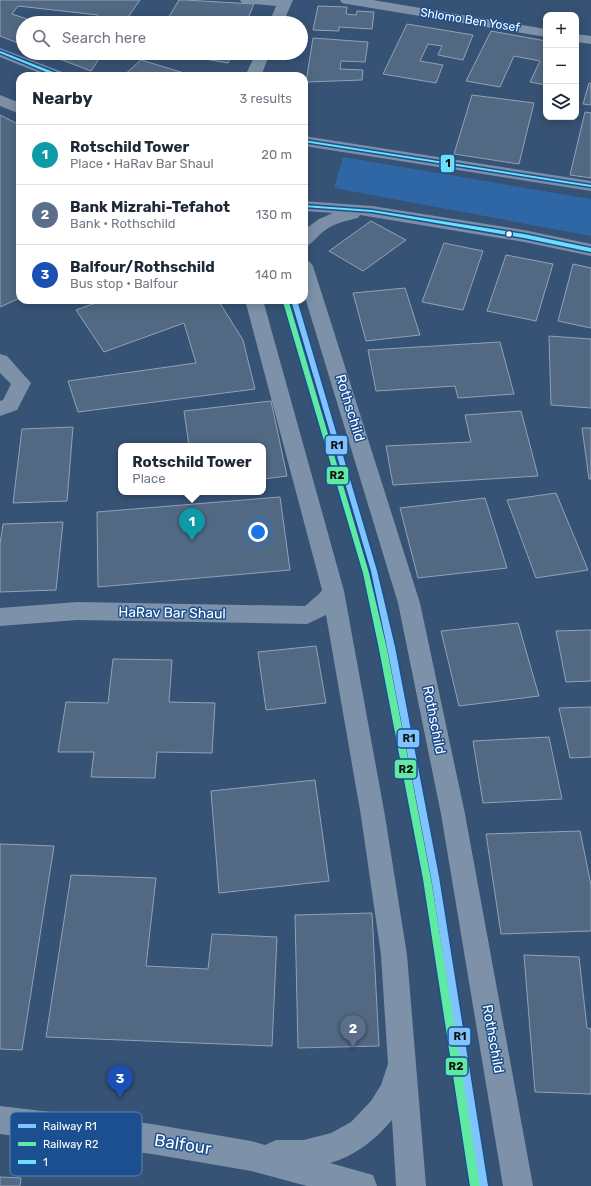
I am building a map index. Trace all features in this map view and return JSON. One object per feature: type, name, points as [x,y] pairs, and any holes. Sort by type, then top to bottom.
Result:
[{"type":"main road","points":[[0,52],[16,58]]},
{"type":"main road","points":[[20,60],[50,72]]},
{"type":"main road","points":[[0,100],[16,107]]},
{"type":"main road","points":[[308,142],[591,186]]},
{"type":"main road","points":[[308,206],[372,211],[524,236],[591,250]]},
{"type":"main road","points":[[308,235],[320,224],[344,215],[372,211]]},
{"type":"street","points":[[247,0],[286,1],[279,16]]},
{"type":"street","name":"Shlomo Ben Yosef","points":[[347,0],[543,33]]},
{"type":"street","points":[[579,38],[591,40]]},
{"type":"street","points":[[255,72],[260,60]]},
{"type":"street","name":"Rothschild","points":[[308,278],[411,610],[453,814],[518,1186]]},
{"type":"street","points":[[255,304],[332,591],[373,816],[393,948],[411,1186]]},
{"type":"street","points":[[0,361],[21,383],[10,405],[0,410]]},
{"type":"street","name":"HaRav Bar Shaul","points":[[0,616],[77,611],[306,616],[315,612],[324,605],[332,591]]},
{"type":"street","points":[[251,1156],[304,1155],[337,1146],[362,1132],[381,1110],[394,1091],[402,1060]]},
{"type":"street","name":"Balfour","points":[[0,1120],[10,1121]]},
{"type":"street","name":"Balfour","points":[[142,1138],[251,1156],[362,1186]]},
{"type":"shaded area","points":[[343,157],[591,199],[591,236],[334,188]]},
{"type":"building","points":[[0,0],[140,0],[129,16],[97,16],[98,15],[18,6],[12,14],[18,16],[16,16],[16,42],[0,36]]},
{"type":"building","points":[[179,0],[254,4],[249,16],[169,16]]},
{"type":"building","points":[[318,6],[347,7],[346,14],[356,15],[357,11],[374,12],[372,29],[339,27],[339,31],[313,30]]},
{"type":"building","points":[[407,24],[473,35],[463,60],[438,55],[442,46],[428,44],[420,61],[443,65],[436,83],[383,74]]},
{"type":"building","points":[[491,31],[543,40],[543,84],[530,82],[540,61],[514,56],[500,87],[466,81]]},
{"type":"building","points":[[313,38],[368,42],[365,62],[341,61],[340,69],[363,70],[362,80],[308,82],[308,72]]},
{"type":"building","points":[[62,60],[98,60],[91,71]]},
{"type":"building","points":[[141,60],[181,72],[128,72]]},
{"type":"building","points":[[211,60],[230,60],[228,63]]},
{"type":"building","points":[[589,83],[591,83],[591,105],[583,104]]},
{"type":"building","points":[[472,95],[534,103],[519,164],[454,154]]},
{"type":"building","points":[[585,112],[591,113],[591,178],[570,175]]},
{"type":"building","points":[[0,115],[16,123],[16,300],[0,307]]},
{"type":"building","points":[[371,221],[406,240],[363,271],[329,251]]},
{"type":"building","points":[[444,243],[483,251],[463,310],[422,302]]},
{"type":"building","points":[[506,255],[553,264],[536,321],[487,311]]},
{"type":"building","points":[[573,264],[591,268],[591,328],[558,321]]},
{"type":"building","points":[[405,288],[420,335],[366,341],[353,293]]},
{"type":"building","points":[[93,304],[220,304],[243,340],[255,389],[78,412],[68,381],[196,363],[184,323],[104,352],[76,310]]},
{"type":"building","points":[[549,336],[591,339],[591,408],[551,405]]},
{"type":"building","points":[[500,342],[514,394],[458,398],[455,386],[376,391],[368,350]]},
{"type":"building","points":[[271,401],[287,476],[266,479],[266,443],[189,443],[184,411]]},
{"type":"building","points":[[521,411],[538,476],[393,485],[386,446],[471,442],[465,415]]},
{"type":"building","points":[[73,427],[67,501],[13,503],[22,429]]},
{"type":"building","points":[[582,428],[591,428],[591,479],[589,479]]},
{"type":"building","points":[[556,493],[588,570],[536,578],[507,500]]},
{"type":"building","points":[[280,497],[290,570],[98,587],[97,512]]},
{"type":"building","points":[[485,498],[507,568],[418,578],[400,508]]},
{"type":"building","points":[[63,522],[56,590],[0,592],[0,544],[3,524]]},
{"type":"building","points":[[518,623],[539,696],[459,706],[441,631]]},
{"type":"building","points":[[591,630],[591,681],[566,682],[556,631]]},
{"type":"building","points":[[316,646],[326,703],[266,710],[258,652]]},
{"type":"building","points":[[113,659],[172,660],[169,702],[215,703],[212,753],[157,752],[155,778],[91,777],[94,752],[58,752],[66,702],[108,703]]},
{"type":"building","points":[[591,707],[591,757],[570,758],[559,708]]},
{"type":"building","points":[[549,737],[562,799],[483,803],[473,741]]},
{"type":"building","points":[[315,780],[329,881],[219,893],[211,791]]},
{"type":"building","points":[[580,831],[591,885],[591,931],[501,934],[486,834]]},
{"type":"building","points":[[0,844],[54,846],[22,1050],[0,1049]]},
{"type":"building","points":[[71,875],[156,878],[146,966],[208,969],[212,934],[277,937],[272,1046],[46,1037]]},
{"type":"building","points":[[372,913],[379,1046],[298,1048],[295,915]]},
{"type":"building","points":[[524,955],[579,957],[587,1028],[591,1029],[591,1094],[535,1092]]},
{"type":"building","points":[[0,1177],[21,1178],[20,1186],[0,1186]]},
{"type":"rail line","name":"R2","points":[[287,304],[366,573],[383,649],[427,879],[475,1186]]},
{"type":"rail line","name":"R1","points":[[295,304],[374,571],[391,647],[435,877],[483,1186]]},
{"type":"transit line","name":"1","points":[[0,52],[16,58]]},
{"type":"transit line","name":"1","points":[[20,60],[50,72]]},
{"type":"transit line","name":"1","points":[[308,142],[591,186]]},
{"type":"transit line","name":"1","points":[[308,206],[372,211],[524,236],[591,250]]},
{"type":"place","name":"Rotschild Tower","points":[[192,541]]},
{"type":"place","name":"Bank Mizrahi-Tefahot","points":[[353,1048]]},
{"type":"place","name":"Balfour/Rothschild","points":[[120,1098]]}]
